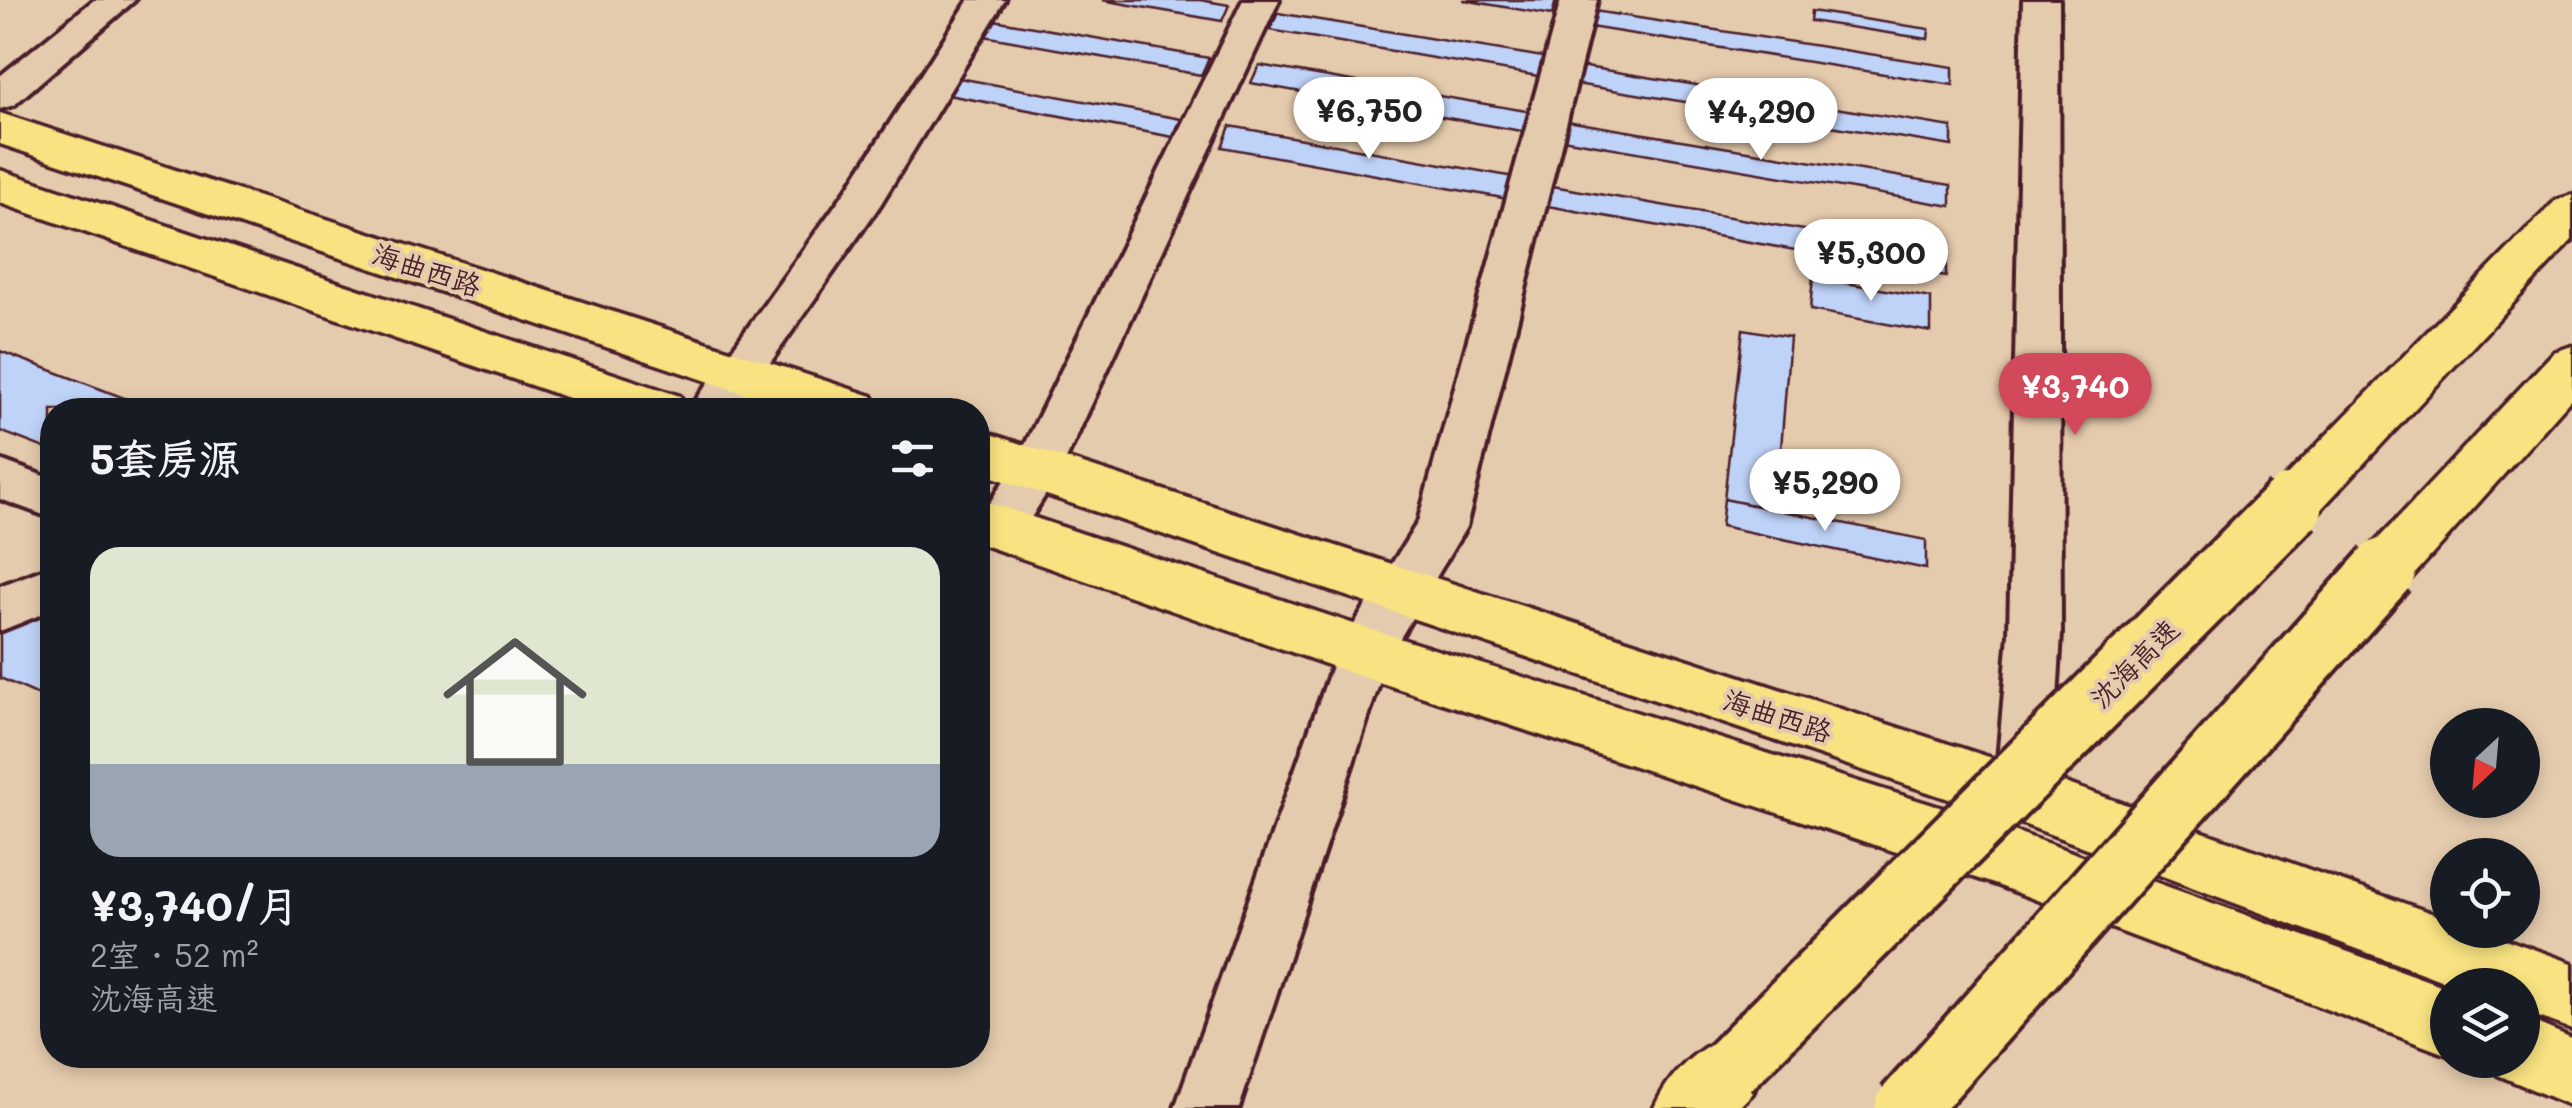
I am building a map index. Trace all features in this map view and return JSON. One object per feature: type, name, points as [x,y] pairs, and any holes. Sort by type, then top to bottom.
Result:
[{"type":"main road","name":"海曲西路","points":[[0,128],[724,390],[776,398]]},
{"type":"main road","name":"海曲西路","points":[[0,186],[627,398]]},
{"type":"main road","name":"沈海高速","points":[[1709,1088],[2292,506],[2572,211]]},
{"type":"main road","points":[[1906,1108],[2385,569],[2572,365]]},
{"type":"main road","name":"海曲西路","points":[[990,455],[2023,796],[2572,996]]},
{"type":"main road","points":[[990,526],[1364,652],[1997,855],[2430,1015]]},
{"type":"main road","points":[[2540,1059],[2572,1072]]},
{"type":"street","points":[[0,96],[117,0]]},
{"type":"street","points":[[724,390],[865,195],[987,0]]},
{"type":"street","points":[[990,523],[1036,470],[1261,0]]},
{"type":"street","points":[[1207,1108],[1364,652],[1441,527],[1579,0]]},
{"type":"street","points":[[1997,855],[2023,796],[2035,634],[2041,0]]},
{"type":"street","points":[[0,478],[40,494]]},
{"type":"street","points":[[0,609],[40,592]]},
{"type":"building","points":[[1102,0],[1200,0],[1229,5],[1222,21]]},
{"type":"building","points":[[1463,0],[1556,0],[1552,15]]},
{"type":"building","points":[[1594,11],[1953,67],[1953,85],[1590,27]]},
{"type":"building","points":[[1811,11],[1929,29],[1928,39],[1810,21]]},
{"type":"building","points":[[1278,13],[1543,57],[1538,76],[1270,30]]},
{"type":"building","points":[[994,20],[1209,58],[1201,75],[984,36]]},
{"type":"building","points":[[1259,65],[1532,112],[1527,132],[1251,83]]},
{"type":"building","points":[[1580,66],[1952,127],[1952,146],[1576,84]]},
{"type":"building","points":[[959,78],[1181,119],[1173,137],[948,95]]},
{"type":"building","points":[[1567,121],[1951,185],[1951,206],[1562,139]]},
{"type":"building","points":[[1230,126],[1514,177],[1508,199],[1222,147]]},
{"type":"building","points":[[1547,185],[1946,255],[1946,277],[1542,205]]},
{"type":"building","points":[[1813,277],[1931,298],[1931,332],[1810,310]]},
{"type":"building","points":[[1743,329],[1790,337],[1776,510],[1724,499]]},
{"type":"building","points":[[0,351],[124,398],[40,398],[40,446],[0,431]]},
{"type":"building","points":[[1724,499],[1926,540],[1926,569],[1721,526]]},
{"type":"building","points":[[34,597],[40,600],[40,696],[0,678],[0,629]]}]
